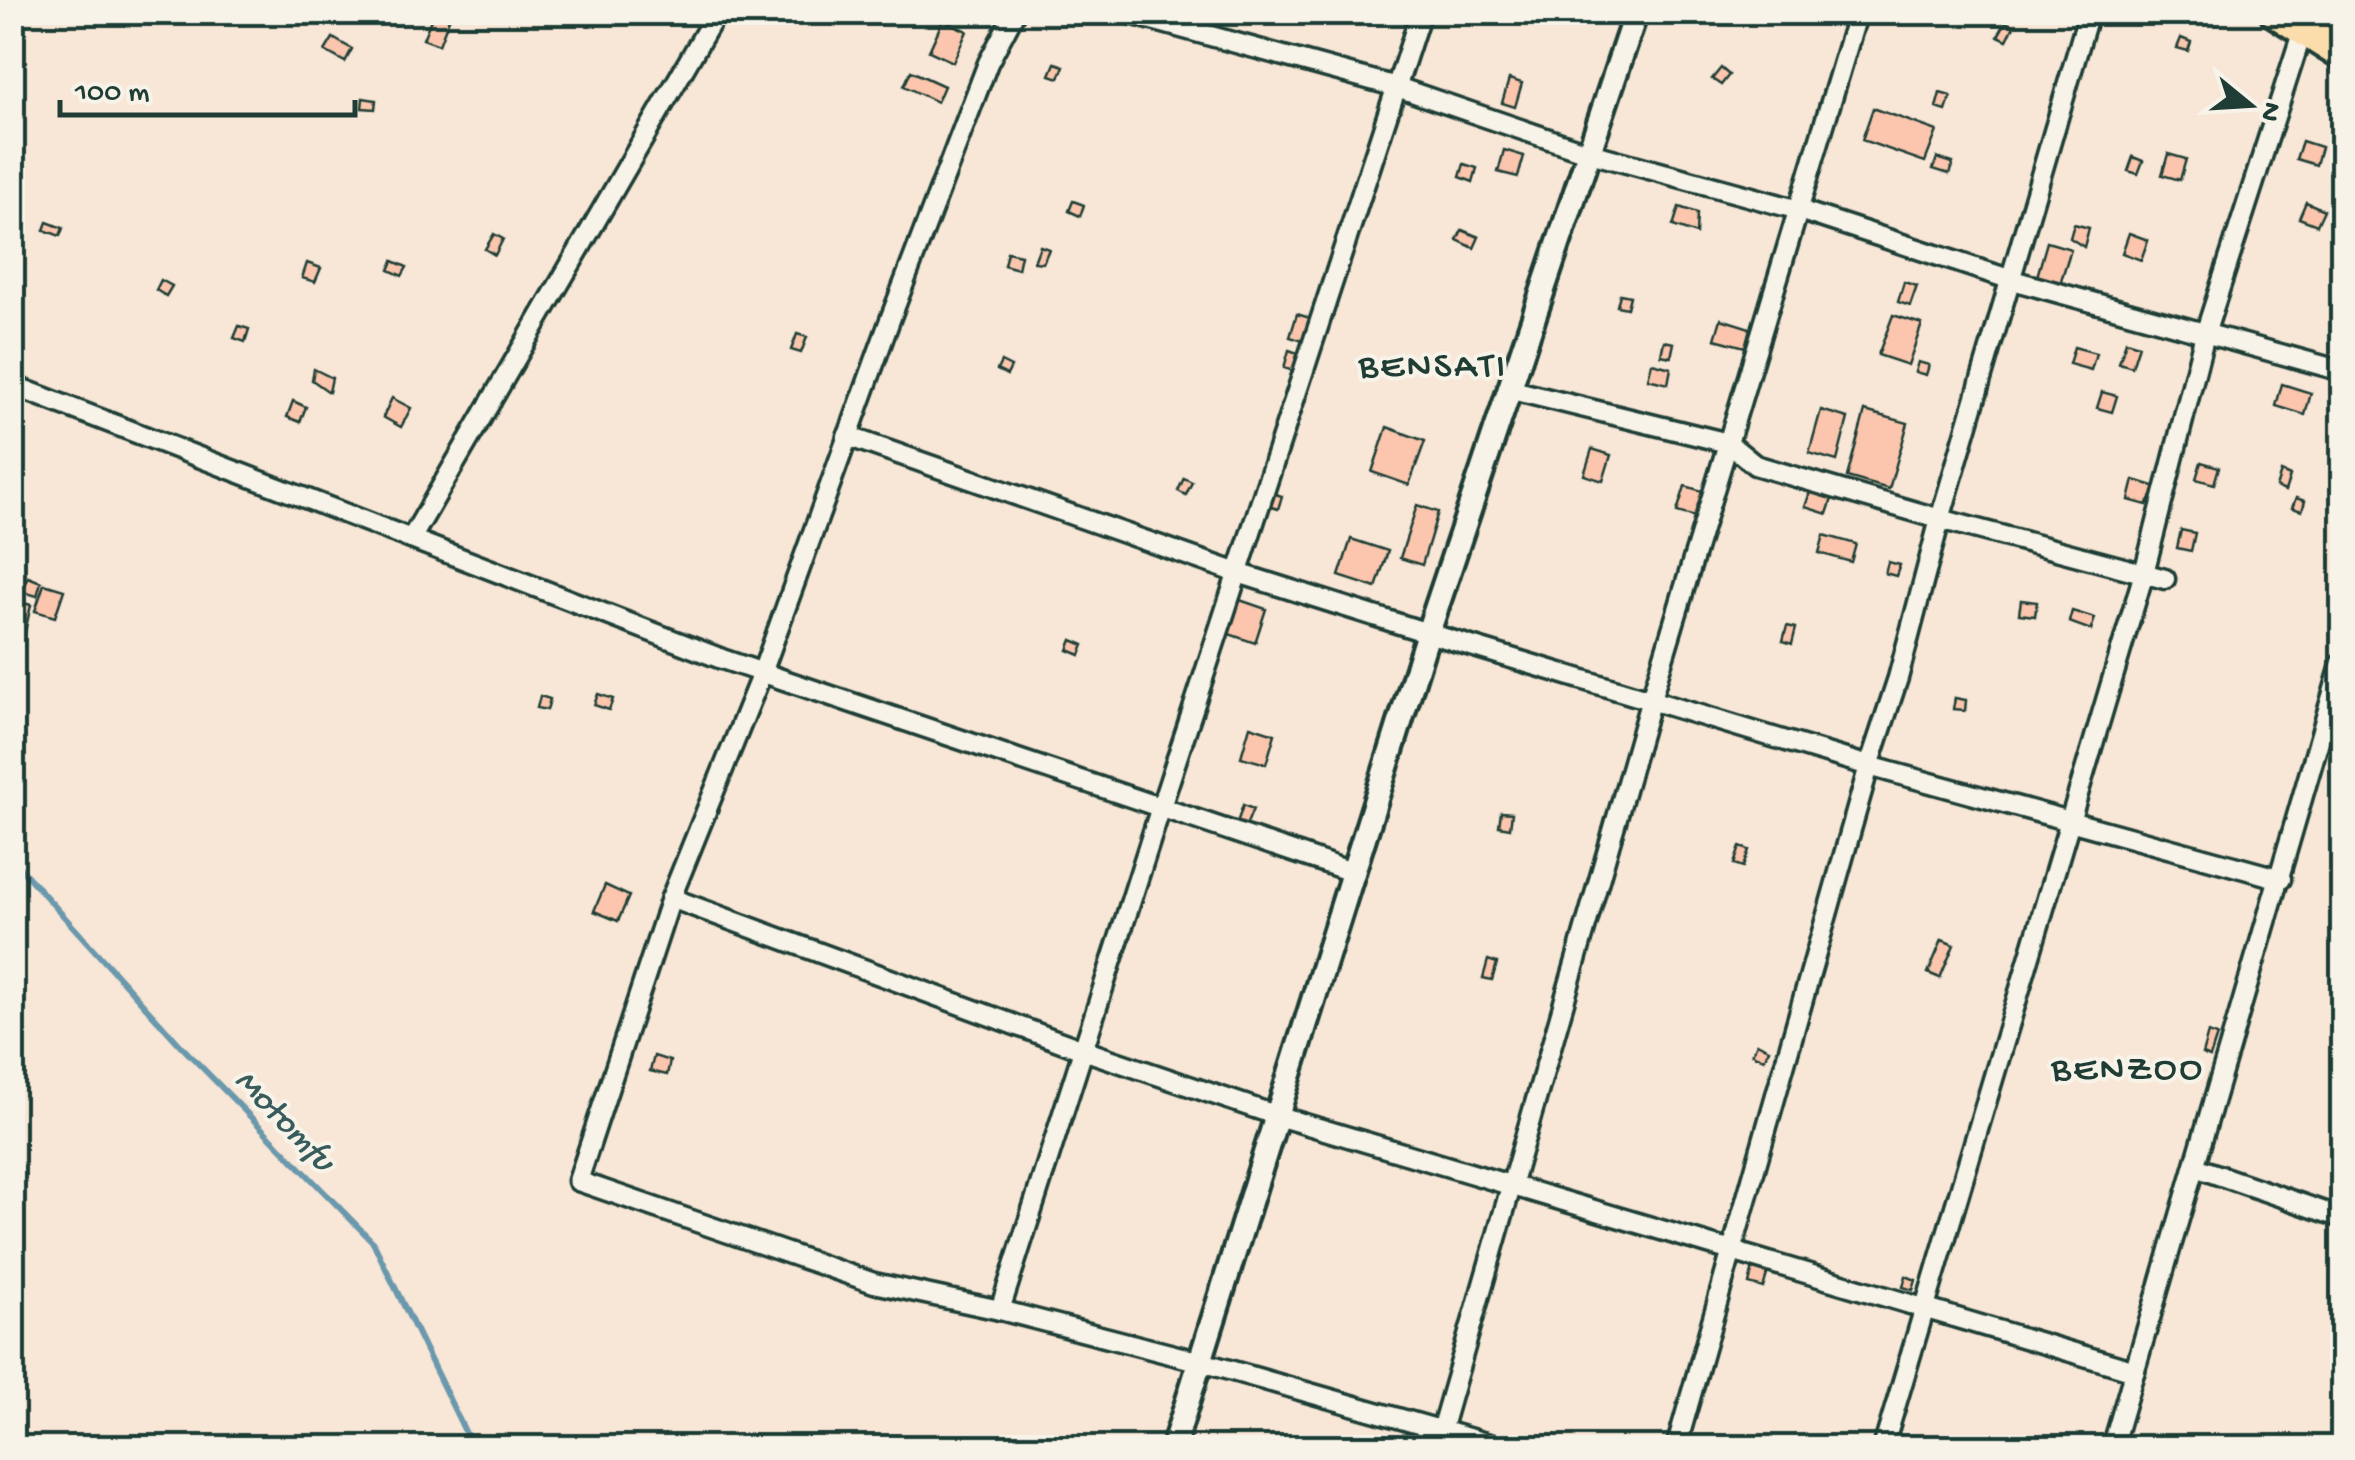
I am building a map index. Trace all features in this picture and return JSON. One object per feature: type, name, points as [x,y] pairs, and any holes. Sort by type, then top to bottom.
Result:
[{"type":"highway","points":[[2276,12],[2342,54]]},
{"type":"street","points":[[411,539],[717,12]]},
{"type":"street","points":[[1015,12],[988,63],[762,673],[671,898],[578,1181],[874,1284],[1000,1310],[1201,1362],[1504,1448]]},
{"type":"street","points":[[1123,12],[1397,87],[1590,153],[1799,210],[2012,280],[2342,371]]},
{"type":"street","points":[[1000,1310],[1422,12]]},
{"type":"street","points":[[1173,1448],[1428,633],[1636,12]]},
{"type":"street","points":[[1436,1448],[1651,699],[1858,12]]},
{"type":"street","points":[[1676,1448],[1869,766],[1898,678],[1940,519],[2089,12]]},
{"type":"street","points":[[1883,1448],[2144,574],[2206,334],[2303,30]]},
{"type":"street","points":[[12,385],[762,673],[1355,873]]},
{"type":"street","points":[[1512,390],[1728,444],[1755,465],[2165,579]]},
{"type":"street","points":[[848,436],[1238,574],[1428,633],[1869,766],[2281,879]]},
{"type":"street","points":[[2112,1448],[2342,662]]},
{"type":"street","points":[[671,898],[1084,1050],[1278,1116],[2135,1370]]},
{"type":"street","points":[[2195,1168],[2342,1218]]},
{"type":"building","points":[[434,12],[449,19],[439,45],[423,39]]},
{"type":"building","points":[[964,12],[999,12],[991,22]]},
{"type":"building","points":[[943,20],[967,31],[953,62],[929,51]]},
{"type":"building","points":[[2006,22],[2014,26],[2007,40],[1998,36]]},
{"type":"building","points":[[333,38],[352,49],[345,62],[325,51]]},
{"type":"building","points":[[2181,38],[2191,42],[2188,51],[2177,48]]},
{"type":"building","points":[[1055,63],[1064,66],[1059,78],[1050,75]]},
{"type":"building","points":[[1721,68],[1729,75],[1721,85],[1712,79]]},
{"type":"building","points":[[911,71],[944,86],[937,102],[904,86]]},
{"type":"building","points":[[1509,79],[1522,83],[1515,107],[1502,103]]},
{"type":"building","points":[[1940,93],[1951,96],[1946,111],[1936,108]]},
{"type":"building","points":[[363,98],[376,100],[375,109],[362,108]]},
{"type":"building","points":[[1873,108],[1937,131],[1925,162],[1862,140]]},
{"type":"building","points":[[2302,141],[2321,147],[2316,165],[2296,159]]},
{"type":"building","points":[[1504,150],[1524,156],[1518,177],[1498,172]]},
{"type":"building","points":[[2168,154],[2186,159],[2180,180],[2162,175]]},
{"type":"building","points":[[2133,157],[2143,161],[2138,174],[2128,171]]},
{"type":"building","points":[[1937,158],[1953,163],[1949,174],[1933,169]]},
{"type":"building","points":[[1464,164],[1477,168],[1473,182],[1460,177]]},
{"type":"building","points":[[1073,201],[1084,205],[1080,216],[1069,211]]},
{"type":"building","points":[[2306,202],[2324,210],[2317,225],[2299,218]]},
{"type":"building","points":[[1679,207],[1697,213],[1696,234],[1673,226]]},
{"type":"building","points":[[47,222],[63,228],[60,236],[44,230]]},
{"type":"building","points":[[2074,224],[2089,228],[2084,247],[2070,238]]},
{"type":"building","points":[[1462,230],[1479,237],[1474,248],[1457,240]]},
{"type":"building","points":[[2129,233],[2148,240],[2141,260],[2122,253]]},
{"type":"building","points":[[494,234],[503,239],[495,255],[485,249]]},
{"type":"building","points":[[2047,242],[2071,249],[2059,287],[2036,280]]},
{"type":"building","points":[[1040,246],[1049,249],[1043,263],[1034,262]]},
{"type":"building","points":[[1007,252],[1021,255],[1018,269],[1004,265]]},
{"type":"building","points":[[393,261],[407,267],[402,276],[389,270]]},
{"type":"building","points":[[307,263],[321,268],[315,282],[302,278]]},
{"type":"building","points":[[161,280],[172,286],[166,296],[156,290]]},
{"type":"building","points":[[1904,282],[1917,286],[1910,306],[1898,302]]},
{"type":"building","points":[[1620,294],[1630,296],[1627,308],[1617,306]]},
{"type":"building","points":[[1297,314],[1310,318],[1303,341],[1290,337]]},
{"type":"building","points":[[1893,315],[1922,324],[1908,365],[1878,355]]},
{"type":"building","points":[[1721,319],[1750,328],[1745,347],[1715,339]]},
{"type":"building","points":[[239,326],[249,329],[245,342],[234,338]]},
{"type":"building","points":[[797,334],[807,337],[801,353],[791,350]]},
{"type":"building","points":[[1664,341],[1674,343],[1671,357],[1661,355]]},
{"type":"building","points":[[2126,341],[2139,345],[2132,367],[2119,363]]},
{"type":"building","points":[[2074,347],[2096,353],[2091,370],[2069,364]]},
{"type":"building","points":[[1289,350],[1304,355],[1299,373],[1284,368]]},
{"type":"building","points":[[1001,362],[1011,367],[1007,375],[997,370]]},
{"type":"building","points":[[1918,362],[1929,365],[1926,375],[1915,372]]},
{"type":"building","points":[[1652,363],[1671,368],[1668,384],[1648,379]]},
{"type":"building","points":[[314,369],[332,378],[329,392],[312,380]]},
{"type":"building","points":[[2282,384],[2311,393],[2305,415],[2276,406]]},
{"type":"building","points":[[2102,392],[2117,396],[2112,412],[2097,408]]},
{"type":"building","points":[[392,398],[411,408],[401,427],[383,417]]},
{"type":"building","points":[[293,401],[306,407],[300,422],[287,417]]},
{"type":"building","points":[[1821,410],[1848,418],[1837,461],[1809,453]]},
{"type":"building","points":[[1865,411],[1908,423],[1889,489],[1847,477]]},
{"type":"building","points":[[1387,427],[1425,441],[1409,485],[1372,472]]},
{"type":"building","points":[[1592,449],[1611,455],[1603,481],[1584,475]]},
{"type":"building","points":[[2201,462],[2219,467],[2214,484],[2196,479]]},
{"type":"building","points":[[2281,472],[2290,476],[2285,491],[2276,487]]},
{"type":"building","points":[[1184,478],[1192,482],[1186,495],[1178,491]]},
{"type":"building","points":[[2134,480],[2157,487],[2147,505],[2129,500]]},
{"type":"building","points":[[1685,486],[1706,492],[1699,518],[1677,512]]},
{"type":"building","points":[[1810,492],[1832,499],[1827,514],[1805,507]]},
{"type":"building","points":[[1272,493],[1282,496],[1278,509],[1268,506]]},
{"type":"building","points":[[2296,498],[2305,501],[2302,511],[2292,508]]},
{"type":"building","points":[[1417,505],[1438,512],[1422,565],[1400,558]]},
{"type":"building","points":[[2181,530],[2195,533],[2191,551],[2177,548]]},
{"type":"building","points":[[1824,535],[1856,544],[1851,562],[1819,553]]},
{"type":"building","points":[[1351,539],[1388,551],[1376,588],[1339,576]]},
{"type":"building","points":[[1888,562],[1900,565],[1896,576],[1885,573]]},
{"type":"building","points":[[28,577],[41,582],[37,596],[23,592]]},
{"type":"building","points":[[44,584],[64,590],[55,617],[35,611]]},
{"type":"building","points":[[1237,599],[1266,609],[1255,643],[1226,633]]},
{"type":"building","points":[[12,600],[31,605],[21,650],[12,648]]},
{"type":"building","points":[[2021,600],[2037,602],[2035,616],[2019,614]]},
{"type":"building","points":[[2072,611],[2095,618],[2091,630],[2069,622]]},
{"type":"building","points":[[1787,626],[1796,628],[1792,644],[1783,641]]},
{"type":"building","points":[[1072,640],[1084,645],[1080,655],[1068,650]]},
{"type":"building","points":[[598,694],[613,699],[609,710],[594,705]]},
{"type":"building","points":[[540,696],[550,699],[547,710],[537,708]]},
{"type":"building","points":[[1955,698],[1966,700],[1965,711],[1953,710]]},
{"type":"building","points":[[1250,726],[1275,734],[1266,764],[1241,757]]},
{"type":"building","points":[[1243,805],[1253,809],[1246,826],[1237,823]]},
{"type":"building","points":[[1501,812],[1512,813],[1510,828],[1499,826]]},
{"type":"building","points":[[1740,847],[1749,850],[1743,867],[1734,864]]},
{"type":"building","points":[[605,885],[629,896],[618,921],[594,911]]},
{"type":"building","points":[[1942,940],[1954,945],[1940,978],[1928,973]]},
{"type":"building","points":[[1488,960],[1497,963],[1492,980],[1483,978]]},
{"type":"building","points":[[2208,1033],[2217,1036],[2210,1057],[2202,1054]]},
{"type":"building","points":[[1757,1043],[1769,1049],[1764,1059],[1752,1054]]},
{"type":"building","points":[[654,1056],[670,1061],[667,1075],[650,1071]]},
{"type":"building","points":[[1754,1263],[1769,1268],[1763,1288],[1749,1284]]},
{"type":"building","points":[[1906,1276],[1916,1280],[1913,1290],[1903,1287]]},
{"type":"waterway","name":"Motomfu","points":[[12,859],[181,1046],[373,1242],[473,1448]]},
{"type":"district","name":"BENSATI","points":[[1433,362]]},
{"type":"district","name":"BENZOO","points":[[2128,1065]]}]
